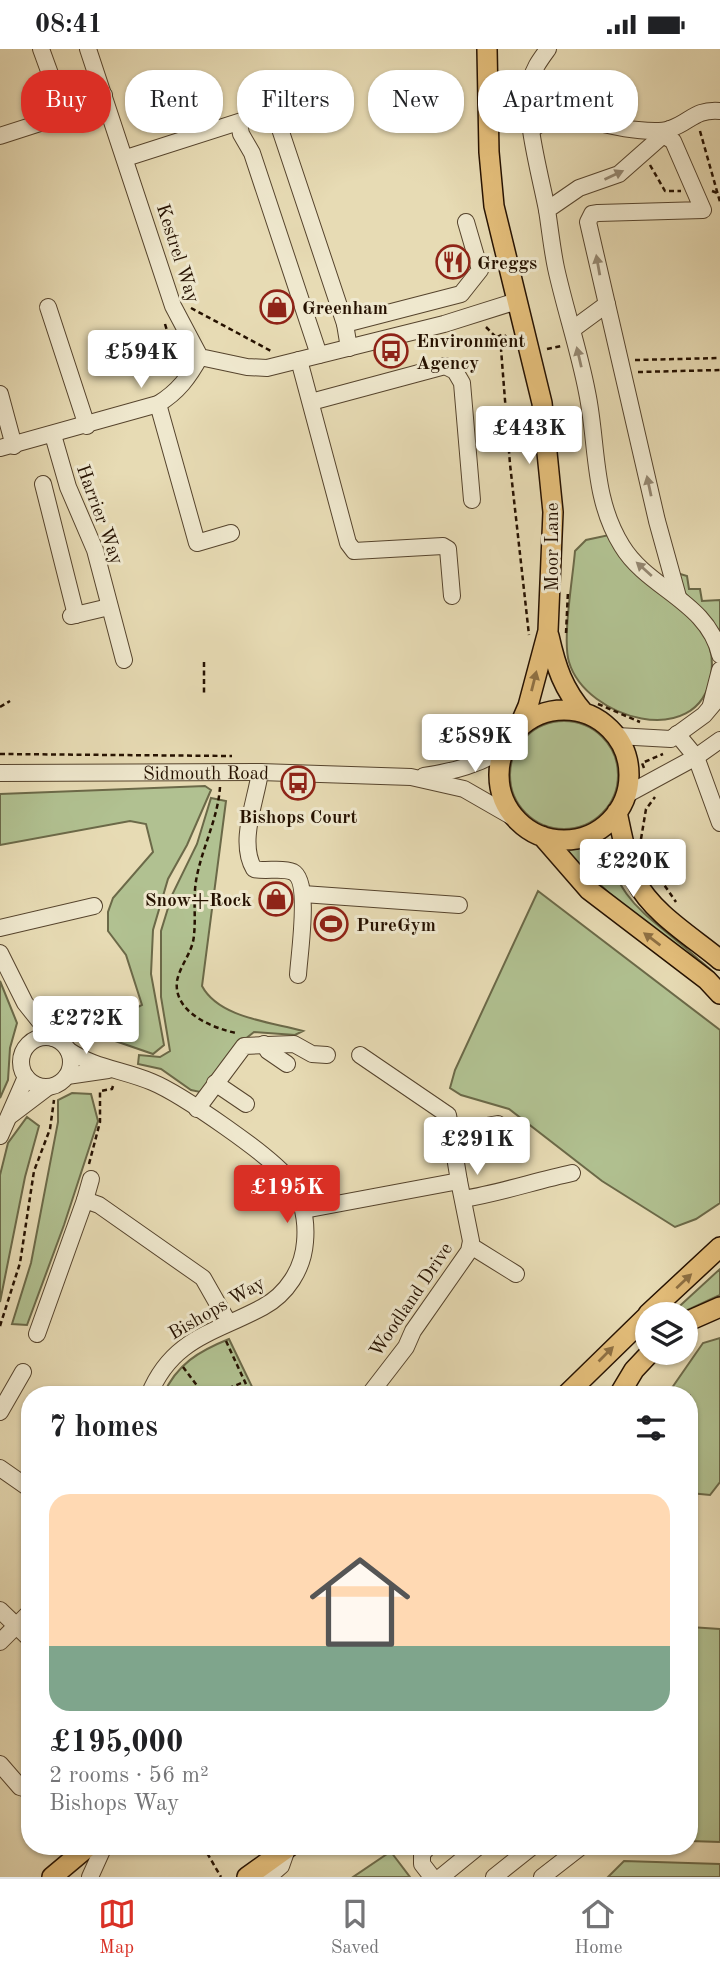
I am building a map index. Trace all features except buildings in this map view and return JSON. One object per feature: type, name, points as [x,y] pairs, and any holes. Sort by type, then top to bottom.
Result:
[{"type":"main road","name":"Moor Lane","points":[[487,49],[489,152],[494,206],[547,438],[553,512],[556,669],[564,689],[591,708]]},
{"type":"main road","name":"Moor Lane","points":[[511,725],[528,706],[557,632]]},
{"type":"main road","points":[[720,960],[654,905],[638,884],[628,861],[622,803],[629,764],[617,736],[591,708],[549,712],[511,725],[497,745],[500,786],[506,804],[518,820],[542,836],[589,890],[720,993]]},
{"type":"main road","points":[[542,836],[563,839],[584,837],[603,827],[622,803]]},
{"type":"main road","points":[[662,1302],[720,1247]]},
{"type":"main road","points":[[698,1317],[720,1307]]},
{"type":"main road","points":[[575,1386],[635,1328]]},
{"type":"main road","points":[[624,1386],[639,1365]]},
{"type":"main road","points":[[52,1877],[78,1855]]},
{"type":"main road","points":[[247,1877],[277,1855]]},
{"type":"street","points":[[41,49],[49,70]]},
{"type":"street","name":"Kestrel Way","points":[[88,49],[95,70]]},
{"type":"street","points":[[534,70],[548,49]]},
{"type":"street","points":[[547,210],[579,188],[619,174],[666,132],[697,113],[720,111]]},
{"type":"street","name":"Kestrel Way","points":[[111,115],[173,306],[200,356]]},
{"type":"street","points":[[126,158],[237,124]]},
{"type":"street","points":[[0,136],[21,129]]},
{"type":"street","points":[[638,130],[666,132],[673,141],[703,210],[598,213],[588,218],[657,520],[678,597]]},
{"type":"street","points":[[240,133],[252,153],[318,355]]},
{"type":"street","points":[[281,133],[345,324],[349,348]]},
{"type":"street","points":[[533,133],[556,267],[588,395],[600,500],[621,545],[643,570],[703,619],[715,636],[720,655]]},
{"type":"street","points":[[345,324],[461,293],[480,270],[466,222]]},
{"type":"street","points":[[0,394],[7,447],[158,404],[173,395],[189,377],[200,356],[247,367],[267,368],[349,348],[446,330],[517,301]]},
{"type":"street","points":[[574,336],[607,304]]},
{"type":"street","points":[[48,307],[86,426]]},
{"type":"street","points":[[299,360],[348,543],[354,551],[443,546],[448,549],[452,596]]},
{"type":"street","points":[[311,403],[445,366],[455,371],[462,383],[472,500]]},
{"type":"street","points":[[158,404],[197,543],[230,533]]},
{"type":"street","name":"Harrier Way","points":[[53,435],[68,487],[95,550],[124,660]]},
{"type":"street","points":[[43,484],[74,615],[109,607]]},
{"type":"street","points":[[617,736],[671,737],[704,715],[716,701],[720,670]]},
{"type":"street","points":[[671,737],[695,757],[720,823]]},
{"type":"street","points":[[622,803],[720,740]]},
{"type":"street","name":"Sidmouth Road","points":[[411,778],[457,771],[483,762],[497,745]]},
{"type":"street","points":[[260,772],[249,833],[248,859],[254,869],[294,872],[301,880],[303,894],[298,975]]},
{"type":"street","name":"Sidmouth Road","points":[[0,773],[260,772],[411,778],[464,789],[518,820]]},
{"type":"street","points":[[303,894],[459,905]]},
{"type":"street","points":[[0,928],[94,906]]},
{"type":"street","points":[[0,953],[25,1003],[53,1038],[68,1050],[71,1061],[67,1076],[6,1119]]},
{"type":"street","points":[[25,1003],[30,1043],[21,1060],[26,1077],[37,1086],[51,1087]]},
{"type":"street","points":[[30,1043],[42,1037],[53,1038]]},
{"type":"street","points":[[264,1044],[268,1051],[287,1064]]},
{"type":"street","points":[[197,1109],[215,1083],[223,1059],[244,1046],[293,1044],[312,1053],[327,1055]]},
{"type":"street","name":"Bishops Way","points":[[68,1050],[111,1071],[167,1089],[197,1109],[281,1170],[299,1195],[304,1210],[304,1249],[293,1279],[282,1294],[264,1307],[224,1324],[173,1356],[162,1368],[153,1386]]},
{"type":"street","name":"Woodland Drive","points":[[360,1055],[448,1115],[471,1246],[413,1331],[406,1347],[376,1386]]},
{"type":"street","points":[[402,1083],[413,1069]]},
{"type":"street","name":"Bishops Way","points":[[67,1076],[111,1071]]},
{"type":"street","points":[[0,1136],[26,1077]]},
{"type":"street","points":[[215,1083],[246,1104]]},
{"type":"street","points":[[452,1132],[498,1124]]},
{"type":"street","points":[[37,1334],[85,1200],[90,1172]]},
{"type":"street","points":[[463,1199],[511,1191],[523,1184],[572,1173]]},
{"type":"street","points":[[304,1210],[459,1181]]},
{"type":"street","points":[[85,1200],[99,1205],[203,1278],[224,1324]]},
{"type":"street","points":[[471,1246],[516,1274]]},
{"type":"street","points":[[2,1408],[23,1372]]},
{"type":"street","points":[[0,1468],[21,1483]]},
{"type":"street","points":[[0,1610],[21,1630]]},
{"type":"street","points":[[0,1642],[21,1620]]},
{"type":"street","points":[[2,1771],[21,1786]]},
{"type":"street","points":[[90,1877],[100,1855]]},
{"type":"street","points":[[268,1877],[281,1866],[285,1855]]},
{"type":"street","points":[[422,1855],[422,1864],[432,1877]]},
{"type":"street","points":[[441,1877],[468,1855]]},
{"type":"street","points":[[494,1877],[522,1855]]},
{"type":"street","points":[[542,1877],[570,1855]]},
{"type":"path","points":[[697,113],[720,202]]},
{"type":"path","points":[[642,156],[665,191],[718,193]]},
{"type":"path","points":[[163,318],[176,360],[169,376]]},
{"type":"path","points":[[482,324],[492,330],[500,344],[530,644]]},
{"type":"path","points":[[541,351],[574,336]]},
{"type":"path","points":[[623,366],[720,358]]},
{"type":"path","points":[[623,366],[718,370],[720,364]]},
{"type":"path","points":[[557,632],[568,586]]},
{"type":"path","points":[[204,662],[204,693]]},
{"type":"path","points":[[0,707],[10,701]]},
{"type":"path","points":[[591,708],[648,724]]},
{"type":"path","points":[[497,745],[511,725]]},
{"type":"path","points":[[671,737],[665,753],[642,764],[659,792],[646,809],[641,841],[649,863],[678,904]]},
{"type":"path","points":[[0,754],[235,756]]},
{"type":"path","points":[[220,781],[220,796],[196,880],[192,946],[177,980],[178,994],[191,1013],[217,1029],[241,1033]]},
{"type":"path","points":[[90,1172],[100,1122],[100,1091],[112,1089],[111,1071]]},
{"type":"path","points":[[0,1327],[20,1263],[34,1171],[50,1129],[51,1087]]},
{"type":"path","points":[[224,1324],[247,1386]]},
{"type":"path","points":[[173,1356],[197,1386]]},
{"type":"path","points":[[234,1386],[245,1382]]},
{"type":"path","points":[[208,1855],[221,1877]]},
{"type":"green space","points":[[609,535],[673,597],[707,640],[711,655],[711,676],[702,699],[686,713],[665,720],[642,719],[618,711],[597,699],[579,682],[569,662],[567,624],[575,551],[586,540]]},
{"type":"green space","points":[[677,573],[687,576],[689,589],[700,589],[702,601],[720,600],[720,635],[706,613],[681,590]]},
{"type":"green space","points":[[564,721],[585,725],[602,737],[614,754],[618,775],[614,796],[602,813],[585,825],[564,829],[543,825],[526,813],[514,796],[510,775],[514,754],[526,737],[543,725]]},
{"type":"green space","points":[[205,786],[211,790],[187,845],[168,879],[153,930],[151,974],[164,1045],[153,1054],[72,1026],[60,1017],[124,1014],[142,1005],[126,955],[108,931],[108,912],[113,898],[153,852],[146,824],[130,821],[0,845],[0,794]]},
{"type":"green space","points":[[211,798],[226,801],[202,986],[210,997],[233,1012],[303,1031],[295,1035],[254,1032],[234,1048],[200,1092],[191,1090],[161,1069],[138,1064],[139,1055],[160,1057],[170,1051],[161,997],[161,931],[172,895],[197,844]]},
{"type":"green space","points":[[603,832],[609,857],[626,893],[649,918],[710,969],[720,982],[639,922],[560,846],[587,842]]},
{"type":"green space","points":[[538,891],[720,1030],[720,1203],[696,1219],[675,1227],[602,1181],[509,1109],[461,1095],[450,1088],[455,1070]]},
{"type":"green space","points":[[0,981],[17,1023],[10,1048],[8,1080],[0,1098]]},
{"type":"green space","points":[[72,1093],[91,1094],[98,1121],[27,1325],[12,1324],[31,1263],[58,1122],[58,1100]]},
{"type":"green space","points":[[27,1117],[39,1126],[25,1177],[0,1302],[0,1175],[8,1143]]},
{"type":"green space","points":[[720,1269],[720,1295],[698,1305],[698,1302],[684,1302]]},
{"type":"green space","points":[[720,1338],[720,1482],[710,1495],[698,1494],[698,1386],[673,1386],[688,1365],[698,1365],[698,1350],[703,1343]]},
{"type":"green space","points":[[229,1339],[252,1386],[168,1386],[182,1367],[208,1348]]},
{"type":"green space","points":[[698,1628],[720,1629],[720,1842],[698,1841]]},
{"type":"green space","points":[[386,1855],[393,1855],[410,1877],[353,1877]]},
{"type":"green space","points":[[624,1861],[720,1864],[720,1877],[608,1877]]},
{"type":"place","name":"Greggs","points":[[453,262]]},
{"type":"place","name":"Greenham","points":[[277,307]]},
{"type":"place","name":"Environment Agency","points":[[391,351]]},
{"type":"place","name":"Bishops Court","points":[[298,783]]},
{"type":"place","name":"Snow+Rock","points":[[276,899]]},
{"type":"place","name":"PureGym","points":[[331,924]]}]
